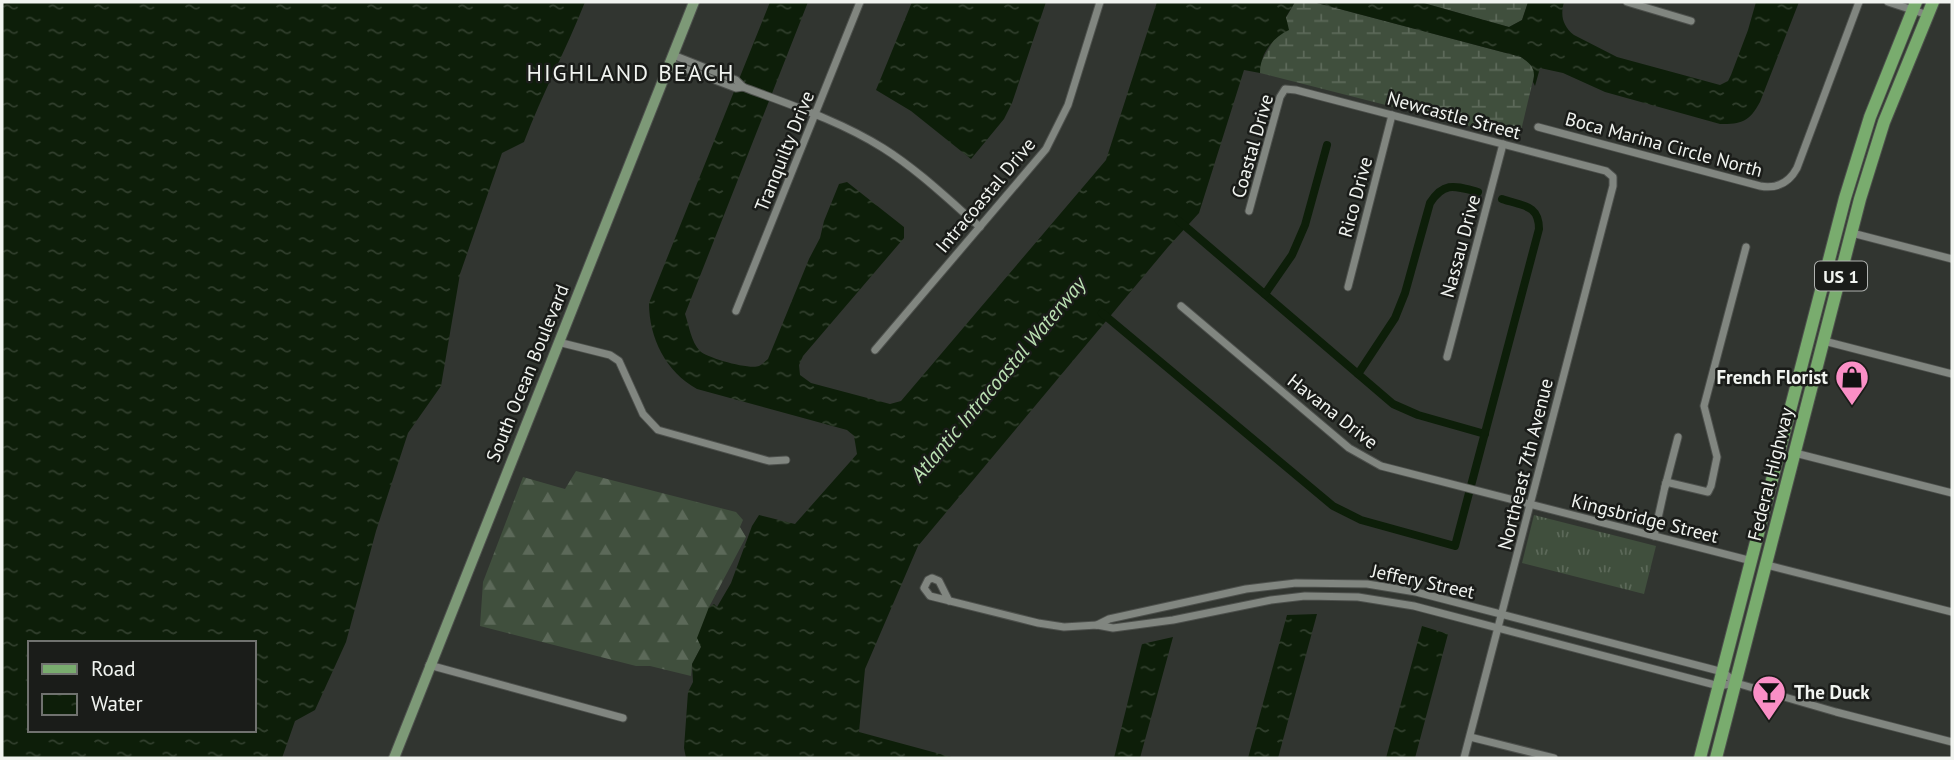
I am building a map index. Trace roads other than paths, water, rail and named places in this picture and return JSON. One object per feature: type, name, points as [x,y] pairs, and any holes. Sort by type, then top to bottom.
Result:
[{"type":"main road","name":"South Ocean Boulevard","points":[[394,758],[694,2]]},
{"type":"main road","name":"Federal Highway","points":[[1716,758],[1852,233],[1884,122],[1933,2]]},
{"type":"main road","name":"Federal Highway","points":[[1700,758],[1845,198],[1870,117],[1913,4]]},
{"type":"main road","points":[[1845,198],[1846,219],[1852,233]]},
{"type":"main road","points":[[1837,228],[1843,242],[1844,264]]},
{"type":"main road","points":[[1788,421],[1790,442],[1795,453]]},
{"type":"main road","points":[[1781,447],[1787,485]]},
{"type":"street","name":"Tranquilty Drive","points":[[736,311],[860,2]]},
{"type":"street","name":"Intracoastal Drive","points":[[875,351],[1037,160],[1057,131],[1069,105],[1100,2]]},
{"type":"street","points":[[1628,2],[1691,21]]},
{"type":"street","name":"Boca Marina Circle North","points":[[1538,127],[1760,186],[1782,184],[1797,168],[1859,2]]},
{"type":"street","points":[[1888,2],[1913,4],[1928,15]]},
{"type":"street","points":[[672,59],[845,127],[885,149],[980,227]]},
{"type":"street","name":"Newcastle Street","points":[[1285,89],[1606,171],[1613,177]]},
{"type":"street","name":"Coastal Drive","points":[[1249,211],[1280,97],[1285,89]]},
{"type":"street","name":"Rico Drive","points":[[1348,287],[1392,115]]},
{"type":"street","name":"Nassau Drive","points":[[1447,357],[1503,144]]},
{"type":"street","name":"Northeast 7th Avenue","points":[[1464,758],[1503,615],[1613,186],[1613,177]]},
{"type":"street","points":[[1852,233],[1952,259]]},
{"type":"street","points":[[1666,482],[1708,492],[1711,486],[1717,457],[1704,406],[1746,247]]},
{"type":"street","name":"Havana Drive","points":[[1181,306],[1355,453],[1381,467],[1530,506]]},
{"type":"street","points":[[1824,341],[1952,374]]},
{"type":"street","points":[[558,342],[610,355],[619,361],[643,415],[659,430],[769,461],[786,460]]},
{"type":"street","points":[[1654,536],[1678,437]]},
{"type":"street","points":[[1795,453],[1952,493]]},
{"type":"street","name":"Kingsbridge Street","points":[[1530,506],[1752,561]]},
{"type":"street","points":[[1767,565],[1952,612]]},
{"type":"street","name":"Jeffery Street","points":[[1097,625],[1109,619],[1271,585],[1317,582],[1377,586],[1416,592],[1723,672],[1736,682],[1836,712],[1952,742]]},
{"type":"street","points":[[1376,599],[1377,586]]},
{"type":"street","name":"Jeffery Street","points":[[949,601],[1038,623],[1113,628],[1166,621],[1288,597],[1339,596],[1376,599],[1414,606],[1720,686],[1736,682]]},
{"type":"street","points":[[1661,670],[1664,657]]},
{"type":"street","points":[[429,665],[623,718]]},
{"type":"street","points":[[1470,737],[1554,758]]},
{"type":"water","points":[[2,2],[585,2],[524,142],[502,153],[460,274],[441,386],[408,433],[376,531],[346,642],[315,710],[295,721],[282,758],[2,758]]},
{"type":"water","name":"Atlantic Intracoastal Waterway","points":[[770,2],[808,2],[685,314],[694,343],[704,354],[754,367],[768,359],[820,238],[839,184],[847,182],[904,227],[904,238],[803,356],[799,365],[800,375],[811,383],[890,404],[901,401],[1106,160],[1157,2],[1295,2],[1286,17],[1289,30],[1268,47],[1262,59],[1260,73],[1244,70],[1199,213],[918,546],[865,669],[859,732],[955,758],[686,758],[684,748],[688,692],[693,682],[692,664],[701,647],[697,638],[709,607],[714,604],[717,607],[731,583],[752,526],[759,515],[795,524],[857,454],[854,436],[847,430],[697,389],[668,364],[652,329],[649,303]]},
{"type":"water","points":[[912,2],[1046,2],[1012,103],[1004,119],[971,159],[911,111],[876,90]]},
{"type":"water","points":[[1313,2],[1420,2],[1509,27],[1522,20],[1528,2],[1564,2],[1563,20],[1574,35],[1617,57],[1720,85],[1728,81],[1731,75],[1756,2],[1799,2],[1756,109],[1744,120],[1720,124],[1605,92],[1563,73],[1540,68],[1535,86],[1532,68],[1521,57]]},
{"type":"water","points":[[1317,614],[1278,758],[1248,758],[1287,615]]},
{"type":"water","points":[[1422,626],[1448,634],[1415,758],[1386,758]]},
{"type":"water","points":[[1173,637],[1140,758],[1114,758],[1142,644]]},
{"type":"waterway","points":[[1265,294],[1292,255],[1305,225],[1327,145]]},
{"type":"waterway","points":[[1358,374],[1395,318],[1405,293],[1430,203],[1445,188],[1463,188],[1478,192]]},
{"type":"waterway","points":[[1102,313],[1333,506],[1361,520],[1455,546],[1539,229],[1533,210],[1502,199]]},
{"type":"waterway","points":[[1179,221],[1393,404],[1418,415],[1485,434]]},
{"type":"place","name":"French Florist","points":[[1852,407]]},
{"type":"place","name":"The Duck","points":[[1769,722]]},
{"type":"district","name":"HIGHLAND BEACH","points":[[631,72]]}]
